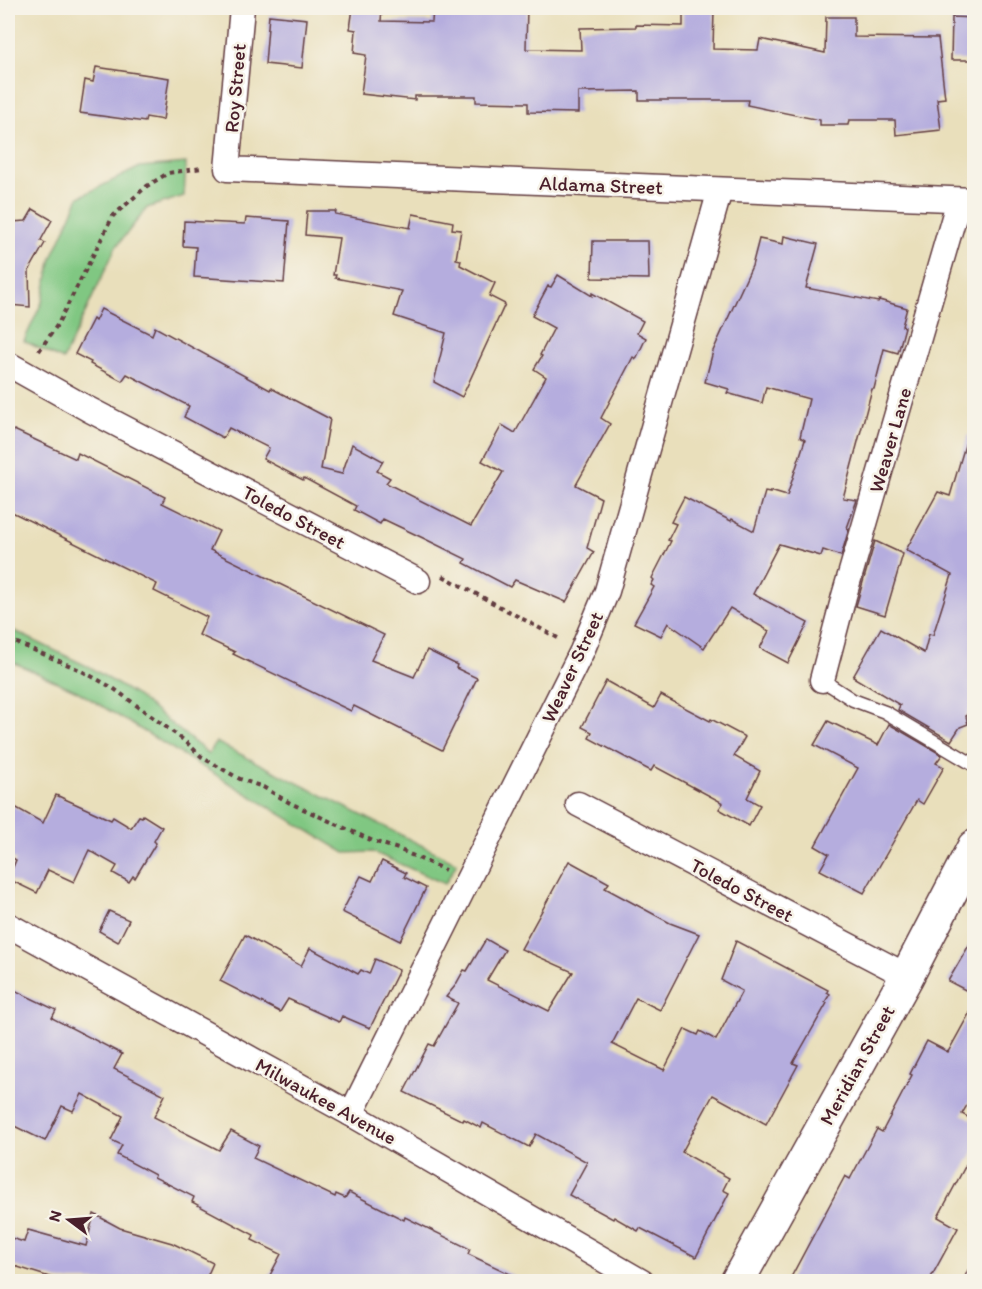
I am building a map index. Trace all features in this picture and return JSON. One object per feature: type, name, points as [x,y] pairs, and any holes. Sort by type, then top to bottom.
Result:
[{"type":"street","name":"Roy Street","points":[[227,169],[242,8]]},
{"type":"street","name":"Aldama Street","points":[[227,169],[967,200]]},
{"type":"street","name":"Weaver Street","points":[[351,1114],[582,651],[608,591],[720,190]]},
{"type":"street","name":"Weaver Lane","points":[[822,680],[844,596],[967,200]]},
{"type":"street","name":"Toledo Street","points":[[15,369],[418,581]]},
{"type":"street","name":"Toledo Street","points":[[578,804],[907,976]]},
{"type":"street","name":"Meridian Street","points":[[737,1281],[907,976],[975,847]]},
{"type":"street","name":"Milwaukee Avenue","points":[[8,925],[351,1114],[642,1281]]},
{"type":"lane","points":[[822,680],[853,700],[885,712],[975,765]]},
{"type":"lane","points":[[970,1281],[975,1273]]},
{"type":"path","points":[[15,369],[58,324],[113,216],[147,186],[168,173],[203,168],[227,169]]},
{"type":"path","points":[[418,581],[437,573],[582,651]]},
{"type":"path","points":[[8,639],[80,670],[113,688],[185,741],[203,758],[240,779],[263,787],[290,803],[363,836],[467,880]]},
{"type":"green space","points":[[186,163],[184,196],[147,208],[116,247],[63,360],[24,341],[42,302],[52,258],[79,197],[140,167]]},
{"type":"green space","points":[[8,628],[91,668],[137,696],[209,754],[216,742],[457,863],[445,884],[373,852],[345,853],[77,691],[8,660]]},
{"type":"building","points":[[353,8],[382,8],[381,21],[432,22],[433,8],[527,8],[526,49],[581,50],[580,28],[636,27],[636,25],[683,26],[683,9],[714,10],[713,49],[758,50],[760,39],[825,53],[826,17],[854,17],[854,37],[938,38],[945,98],[937,99],[941,130],[896,135],[895,120],[849,120],[848,125],[820,125],[820,120],[747,105],[748,100],[639,100],[639,91],[578,92],[578,113],[528,112],[528,103],[476,102],[476,96],[415,96],[415,100],[361,94],[366,55],[354,53],[356,30],[350,29]]},
{"type":"building","points":[[269,15],[307,19],[302,68],[265,64]]},
{"type":"building","points":[[952,17],[975,18],[975,60],[951,60]]},
{"type":"building","points":[[96,67],[169,78],[163,120],[146,117],[145,122],[80,113],[85,80],[93,82]]},
{"type":"building","points":[[33,209],[52,220],[41,240],[45,243],[29,271],[30,307],[10,305],[8,310],[8,220],[11,222],[26,221]]},
{"type":"building","points":[[307,211],[336,211],[335,214],[410,228],[413,214],[453,222],[452,229],[461,230],[456,259],[461,260],[460,265],[495,283],[489,296],[505,304],[462,397],[434,382],[446,333],[394,316],[402,291],[335,278],[336,275],[333,275],[339,238],[305,235]]},
{"type":"building","points":[[246,218],[289,221],[284,283],[194,277],[196,247],[183,246],[184,221],[245,224]]},
{"type":"building","points":[[784,236],[818,244],[806,288],[878,302],[879,300],[907,308],[898,353],[884,349],[874,389],[872,389],[843,498],[857,500],[847,528],[849,529],[841,556],[823,550],[821,556],[779,544],[753,594],[808,623],[788,663],[760,648],[769,631],[730,608],[704,648],[668,623],[661,636],[634,623],[654,587],[651,585],[654,580],[652,578],[671,541],[668,540],[676,524],[671,522],[684,497],[754,531],[765,492],[770,493],[770,491],[787,496],[805,440],[800,437],[809,399],[766,387],[762,403],[727,393],[729,389],[705,382],[713,351],[752,266],[759,239],[783,244]]},
{"type":"building","points":[[593,241],[648,241],[649,279],[592,278]]},
{"type":"building","points":[[558,275],[592,296],[592,293],[643,321],[637,333],[646,338],[636,359],[633,357],[601,418],[610,424],[576,485],[601,498],[587,548],[594,552],[566,602],[515,580],[510,587],[464,563],[466,559],[423,538],[383,519],[380,524],[354,510],[356,506],[263,459],[269,448],[229,428],[223,438],[184,417],[189,406],[127,374],[122,381],[75,354],[93,319],[95,321],[101,309],[152,335],[155,327],[270,390],[271,388],[330,419],[321,469],[342,474],[352,444],[383,461],[377,471],[390,478],[386,483],[471,526],[503,472],[482,461],[502,425],[515,433],[546,377],[534,369],[554,328],[532,316],[548,286],[551,287]]},
{"type":"building","points":[[14,430],[76,459],[78,453],[165,497],[162,503],[219,531],[210,550],[384,635],[371,660],[414,677],[427,650],[477,678],[442,750],[354,706],[351,711],[233,654],[235,652],[199,635],[207,617],[154,591],[157,584],[8,510],[8,443]]},
{"type":"building","points":[[968,435],[975,436],[975,701],[966,716],[968,724],[960,727],[951,741],[898,710],[900,705],[853,677],[881,628],[924,653],[929,634],[933,635],[952,575],[906,550],[938,492],[950,496]]},
{"type":"building","points":[[875,541],[903,554],[885,615],[856,606]]},
{"type":"building","points":[[606,681],[654,708],[661,695],[745,737],[734,756],[760,771],[747,798],[760,805],[749,826],[719,809],[723,803],[654,766],[651,771],[589,738],[592,732],[582,727]]},
{"type":"building","points":[[828,721],[878,745],[889,724],[942,755],[936,763],[944,767],[923,804],[917,800],[864,893],[820,870],[829,854],[815,846],[858,768],[814,745]]},
{"type":"building","points":[[56,795],[111,820],[113,817],[131,828],[139,816],[143,815],[162,827],[154,841],[156,843],[135,878],[133,876],[129,882],[113,873],[117,866],[89,850],[74,882],[48,870],[37,893],[8,879],[16,860],[8,855],[8,803],[43,823]]},
{"type":"building","points":[[382,861],[406,873],[404,877],[426,888],[400,941],[342,912],[361,876],[372,881]]},
{"type":"building","points":[[569,861],[609,883],[605,888],[670,923],[699,934],[660,1010],[636,998],[612,1044],[664,1070],[685,1029],[698,1035],[700,1031],[716,1040],[742,991],[721,980],[736,941],[828,990],[830,994],[793,1063],[798,1065],[766,1124],[713,1095],[682,1152],[729,1178],[723,1190],[729,1193],[696,1257],[640,1228],[638,1231],[614,1217],[613,1219],[569,1195],[587,1162],[536,1134],[529,1147],[483,1123],[481,1128],[464,1119],[463,1121],[404,1092],[429,1044],[434,1046],[458,1003],[446,997],[464,970],[467,971],[486,939],[505,950],[487,980],[549,1011],[573,972],[521,949]]},
{"type":"building","points":[[109,911],[129,920],[118,942],[99,931]]},
{"type":"building","points":[[245,935],[301,966],[310,948],[358,974],[361,970],[369,974],[375,959],[399,970],[370,1028],[342,1016],[339,1022],[288,999],[280,1012],[220,981]]},
{"type":"building","points":[[975,935],[975,995],[948,981]]},
{"type":"building","points":[[8,987],[56,1010],[52,1018],[122,1054],[114,1069],[165,1095],[154,1117],[219,1150],[231,1131],[259,1146],[253,1158],[335,1197],[336,1194],[345,1198],[349,1192],[404,1220],[405,1217],[470,1249],[468,1254],[525,1281],[267,1281],[281,1254],[252,1240],[254,1235],[192,1202],[194,1197],[117,1155],[122,1145],[111,1140],[123,1116],[82,1094],[73,1111],[62,1106],[45,1141],[8,1123]]},
{"type":"building","points":[[975,1003],[975,1091],[962,1114],[975,1121],[975,1148],[938,1217],[958,1228],[929,1281],[789,1281],[845,1176],[850,1179],[877,1129],[882,1132],[927,1041],[948,1052]]},
{"type":"building","points":[[94,1214],[120,1228],[172,1243],[213,1263],[205,1281],[62,1281],[8,1264],[8,1237],[24,1242],[28,1230],[86,1246]]}]
